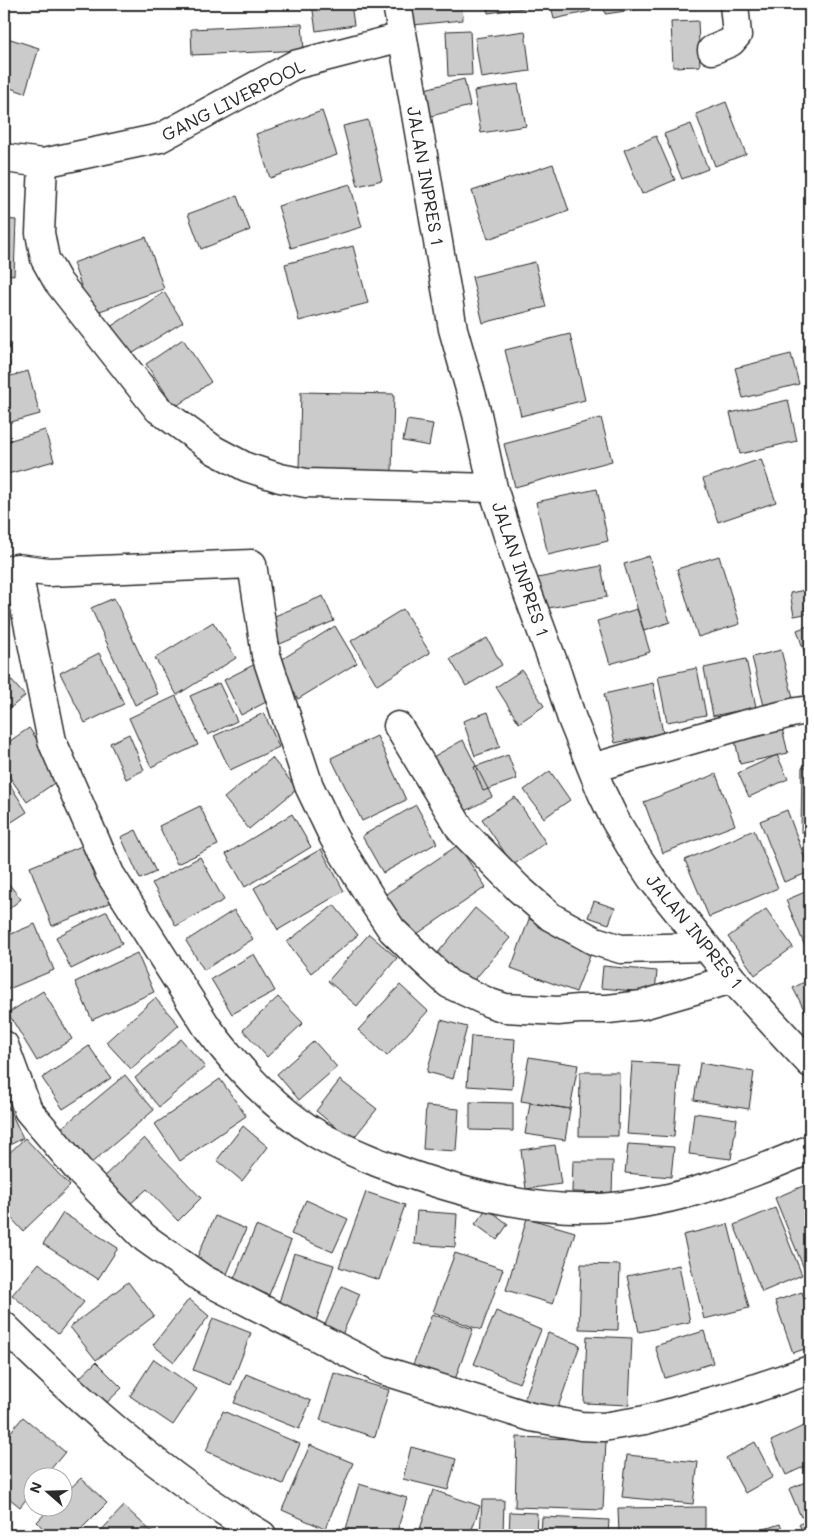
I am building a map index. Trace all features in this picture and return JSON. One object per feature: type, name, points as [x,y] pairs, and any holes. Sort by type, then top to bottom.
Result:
[{"type":"street","name":"JALAN INPRES 1","points":[[397,4],[453,329],[477,414],[493,488],[572,719],[602,793],[634,852],[652,879],[732,979],[810,1063]]},
{"type":"street","points":[[712,50],[731,42],[736,35],[734,4]]},
{"type":"street","name":"GANG LIVERPOOL","points":[[4,158],[43,163],[160,138],[294,65],[402,37]]},
{"type":"street","points":[[43,163],[40,232],[45,259],[58,282],[158,409],[206,444],[246,467],[280,478],[306,483],[493,488]]},
{"type":"street","points":[[732,979],[642,1005],[608,1009],[558,1011],[505,1008],[449,984],[392,930],[334,838],[309,786],[266,655],[252,564],[48,572],[11,570],[52,741],[110,874],[207,1027],[250,1080],[293,1118],[344,1149],[422,1179],[527,1204],[573,1208],[621,1206],[679,1195],[738,1179],[810,1150]]},
{"type":"street","points":[[592,768],[743,726],[810,710]]},
{"type":"street","points":[[398,726],[461,830],[518,888],[551,916],[595,941],[621,949],[706,947]]},
{"type":"street","points":[[4,1045],[28,1110],[82,1174],[146,1238],[203,1279],[382,1370],[532,1417],[581,1426],[603,1427],[645,1420],[738,1394],[810,1370]]},
{"type":"street","points":[[4,1326],[63,1384],[152,1459],[201,1496],[262,1535]]},
{"type":"building","points":[[312,4],[351,4],[354,25],[316,31]]},
{"type":"building","points":[[412,4],[462,4],[463,20],[413,25]]},
{"type":"building","points":[[487,4],[536,4],[537,6],[488,13]]},
{"type":"building","points":[[551,4],[590,4],[591,11],[554,19]]},
{"type":"building","points":[[604,4],[639,4],[640,9],[605,14]]},
{"type":"building","points":[[648,4],[674,4],[649,9]]},
{"type":"building","points":[[698,21],[700,66],[673,67],[671,22]]},
{"type":"building","points":[[302,24],[304,50],[192,55],[191,29]]},
{"type":"building","points":[[470,30],[472,75],[448,76],[446,31]]},
{"type":"building","points":[[525,31],[530,71],[481,78],[475,38]]},
{"type":"building","points":[[4,37],[39,48],[25,93],[4,86]]},
{"type":"building","points":[[464,79],[470,106],[423,118],[417,91]]},
{"type":"building","points":[[518,84],[526,126],[481,133],[474,91]]},
{"type":"building","points":[[726,102],[746,154],[715,166],[696,114]]},
{"type":"building","points":[[322,111],[337,155],[270,178],[256,134]]},
{"type":"building","points":[[368,120],[382,180],[358,186],[343,126]]},
{"type":"building","points":[[691,124],[708,169],[682,179],[664,134]]},
{"type":"building","points":[[656,136],[675,180],[642,194],[624,150]]},
{"type":"building","points":[[553,164],[569,211],[488,239],[472,191]]},
{"type":"building","points":[[350,184],[362,227],[291,248],[278,206]]},
{"type":"building","points":[[237,196],[250,230],[201,249],[188,214]]},
{"type":"building","points":[[4,219],[16,220],[14,275],[4,274]]},
{"type":"building","points":[[146,237],[164,289],[91,314],[73,263]]},
{"type":"building","points":[[353,246],[368,303],[299,321],[285,264]]},
{"type":"building","points":[[535,262],[546,307],[483,323],[472,277]]},
{"type":"building","points":[[164,292],[183,322],[125,358],[107,329]]},
{"type":"building","points":[[570,334],[585,400],[521,416],[505,350]]},
{"type":"building","points":[[183,339],[211,382],[175,407],[146,364]]},
{"type":"building","points":[[9,342],[10,370],[4,371],[4,343]]},
{"type":"building","points":[[791,354],[799,384],[743,398],[735,368]]},
{"type":"building","points":[[28,371],[40,414],[4,424],[4,378]]},
{"type":"building","points":[[301,392],[394,394],[392,471],[299,469]]},
{"type":"building","points":[[788,400],[797,441],[740,454],[730,413]]},
{"type":"building","points":[[601,418],[612,461],[515,487],[504,444]]},
{"type":"building","points":[[407,420],[433,424],[429,446],[403,441]]},
{"type":"building","points":[[45,430],[54,461],[4,475],[4,442]]},
{"type":"building","points":[[761,459],[776,502],[718,522],[703,479]]},
{"type":"building","points":[[597,489],[608,541],[548,555],[536,502]]},
{"type":"building","points":[[649,556],[670,622],[644,631],[624,564]]},
{"type":"building","points":[[719,556],[740,624],[698,637],[677,569]]},
{"type":"building","points":[[601,566],[607,597],[538,610],[532,579]]},
{"type":"building","points":[[810,589],[810,613],[794,616],[790,593]]},
{"type":"building","points":[[323,596],[334,621],[280,644],[270,618]]},
{"type":"building","points":[[114,598],[158,694],[135,705],[91,608]]},
{"type":"building","points":[[403,609],[430,653],[377,685],[351,641]]},
{"type":"building","points":[[637,609],[650,652],[610,664],[597,621]]},
{"type":"building","points":[[213,622],[236,658],[177,695],[155,658]]},
{"type":"building","points":[[810,625],[810,656],[806,657],[797,630]]},
{"type":"building","points":[[335,626],[357,663],[298,699],[276,663]]},
{"type":"building","points":[[487,638],[502,665],[466,686],[450,659]]},
{"type":"building","points":[[781,650],[794,702],[765,710],[752,657]]},
{"type":"building","points":[[99,653],[124,704],[85,723],[60,673]]},
{"type":"building","points":[[746,659],[756,707],[713,716],[704,668]]},
{"type":"building","points":[[259,662],[276,697],[241,715],[224,680]]},
{"type":"building","points":[[697,668],[706,715],[667,722],[658,676]]},
{"type":"building","points":[[522,670],[544,706],[519,723],[496,687]]},
{"type":"building","points":[[4,672],[25,696],[4,713]]},
{"type":"building","points":[[219,683],[237,721],[208,735],[190,696]]},
{"type":"building","points":[[653,683],[663,733],[615,743],[604,694]]},
{"type":"building","points":[[176,696],[198,745],[151,767],[129,718]]},
{"type":"building","points":[[488,712],[500,747],[475,756],[463,721]]},
{"type":"building","points":[[264,713],[279,747],[230,770],[214,736]]},
{"type":"building","points":[[781,724],[788,753],[740,764],[734,735]]},
{"type":"building","points":[[29,728],[63,777],[27,802],[4,769],[4,745]]},
{"type":"building","points":[[129,734],[144,770],[126,779],[110,743]]},
{"type":"building","points":[[377,736],[406,800],[362,821],[331,758]]},
{"type":"building","points":[[463,740],[492,797],[460,814],[431,758]]},
{"type":"building","points":[[508,755],[517,779],[483,791],[474,767]]},
{"type":"building","points":[[777,755],[788,779],[749,797],[738,773]]},
{"type":"building","points":[[272,758],[297,789],[249,829],[224,798]]},
{"type":"building","points":[[802,767],[810,767],[810,831],[801,832]]},
{"type":"building","points":[[550,771],[570,800],[544,818],[524,790]]},
{"type":"building","points":[[716,774],[735,825],[663,853],[644,802]]},
{"type":"building","points":[[4,775],[27,812],[4,827]]},
{"type":"building","points":[[515,797],[546,843],[513,865],[482,819]]},
{"type":"building","points":[[416,805],[437,843],[383,873],[362,836]]},
{"type":"building","points":[[200,806],[218,845],[177,864],[159,826]]},
{"type":"building","points":[[787,810],[810,872],[784,882],[760,821]]},
{"type":"building","points":[[292,814],[311,847],[245,887],[226,854]]},
{"type":"building","points":[[136,830],[156,872],[140,879],[121,837]]},
{"type":"building","points":[[754,830],[778,888],[709,917],[685,860]]},
{"type":"building","points":[[89,843],[112,902],[52,926],[30,867]]},
{"type":"building","points":[[458,845],[486,887],[411,938],[383,896]]},
{"type":"building","points":[[321,849],[344,891],[278,930],[254,888]]},
{"type":"building","points":[[200,857],[224,900],[176,926],[152,883]]},
{"type":"building","points":[[4,878],[21,899],[4,913]]},
{"type":"building","points":[[810,890],[810,954],[808,954],[786,900]]},
{"type":"building","points":[[594,901],[615,908],[609,924],[588,917]]},
{"type":"building","points":[[334,905],[358,935],[311,973],[287,942]]},
{"type":"building","points":[[475,908],[510,938],[470,985],[436,955]]},
{"type":"building","points":[[766,909],[793,947],[755,975],[728,937]]},
{"type":"building","points":[[234,910],[253,939],[204,970],[186,941]]},
{"type":"building","points":[[107,911],[122,944],[71,969],[56,937]]},
{"type":"building","points":[[529,919],[595,943],[576,992],[511,968]]},
{"type":"building","points":[[35,924],[54,970],[4,991],[4,937]]},
{"type":"building","points":[[369,934],[397,958],[357,1006],[328,981]]},
{"type":"building","points":[[137,953],[154,992],[92,1020],[75,982]]},
{"type":"building","points":[[254,954],[275,991],[232,1014],[211,979]]},
{"type":"building","points":[[603,966],[657,971],[655,993],[601,988]]},
{"type":"building","points":[[810,979],[810,1021],[793,988]]},
{"type":"building","points":[[400,985],[428,1011],[387,1056],[358,1030]]},
{"type":"building","points":[[43,991],[72,1039],[37,1061],[8,1013]]},
{"type":"building","points":[[278,997],[303,1023],[267,1057],[243,1030]]},
{"type":"building","points":[[155,998],[179,1025],[131,1069],[106,1042]]},
{"type":"building","points":[[441,1020],[467,1027],[453,1079],[427,1072]]},
{"type":"building","points":[[471,1036],[515,1039],[512,1089],[467,1086]]},
{"type":"building","points":[[181,1039],[205,1067],[159,1107],[135,1078]]},
{"type":"building","points":[[314,1041],[337,1067],[299,1100],[277,1074]]},
{"type":"building","points":[[89,1046],[111,1078],[63,1109],[42,1078]]},
{"type":"building","points":[[529,1057],[578,1065],[570,1109],[521,1101]]},
{"type":"building","points":[[632,1062],[679,1065],[674,1137],[627,1134]]},
{"type":"building","points":[[700,1063],[754,1072],[749,1109],[694,1100]]},
{"type":"building","points":[[580,1072],[619,1072],[618,1136],[579,1136]]},
{"type":"building","points":[[125,1075],[154,1110],[83,1170],[54,1134]]},
{"type":"building","points":[[220,1079],[246,1116],[180,1161],[155,1124]]},
{"type":"building","points":[[340,1080],[377,1109],[352,1140],[316,1111]]},
{"type":"building","points":[[4,1098],[23,1138],[4,1148]]},
{"type":"building","points":[[470,1102],[513,1103],[513,1131],[470,1130]]},
{"type":"building","points":[[530,1103],[570,1109],[565,1140],[525,1134]]},
{"type":"building","points":[[426,1106],[459,1109],[456,1151],[423,1149]]},
{"type":"building","points":[[694,1113],[737,1119],[731,1159],[689,1154]]},
{"type":"building","points":[[243,1126],[268,1147],[242,1181],[217,1160]]},
{"type":"building","points":[[25,1138],[70,1186],[23,1231],[4,1210],[4,1158]]},
{"type":"building","points":[[144,1138],[201,1198],[178,1221],[147,1189],[120,1213],[97,1183]]},
{"type":"building","points":[[628,1144],[674,1147],[671,1177],[625,1173]]},
{"type":"building","points":[[555,1145],[561,1184],[526,1189],[521,1150]]},
{"type":"building","points":[[573,1161],[613,1161],[612,1193],[572,1192]]},
{"type":"building","points":[[810,1183],[810,1269],[805,1271],[775,1198]]},
{"type":"building","points":[[366,1192],[405,1205],[379,1280],[339,1267]]},
{"type":"building","points":[[306,1200],[348,1219],[333,1252],[291,1234]]},
{"type":"building","points":[[487,1208],[508,1224],[497,1240],[475,1224]]},
{"type":"building","points":[[775,1208],[802,1275],[762,1292],[734,1225]]},
{"type":"building","points":[[417,1211],[457,1214],[455,1247],[414,1244]]},
{"type":"building","points":[[63,1213],[118,1248],[98,1279],[43,1244]]},
{"type":"building","points":[[215,1216],[246,1229],[227,1274],[196,1260]]},
{"type":"building","points":[[527,1218],[575,1232],[553,1304],[506,1290]]},
{"type":"building","points":[[728,1224],[749,1308],[704,1319],[683,1235]]},
{"type":"building","points":[[256,1226],[291,1241],[269,1295],[233,1281]]},
{"type":"building","points":[[294,1253],[334,1265],[316,1321],[277,1309]]},
{"type":"building","points":[[455,1253],[503,1269],[481,1330],[433,1312]]},
{"type":"building","points":[[39,1263],[84,1302],[58,1334],[12,1295]]},
{"type":"building","points":[[581,1264],[620,1265],[618,1330],[579,1329]]},
{"type":"building","points":[[679,1265],[690,1322],[639,1332],[627,1276]]},
{"type":"building","points":[[128,1282],[154,1316],[96,1360],[70,1327]]},
{"type":"building","points":[[342,1286],[360,1294],[341,1337],[323,1329]]},
{"type":"building","points":[[802,1292],[810,1316],[810,1347],[793,1353],[775,1301]]},
{"type":"building","points":[[189,1299],[209,1316],[174,1362],[153,1345]]},
{"type":"building","points":[[496,1311],[541,1330],[519,1383],[474,1364]]},
{"type":"building","points":[[432,1314],[473,1329],[453,1385],[411,1370]]},
{"type":"building","points":[[213,1318],[251,1333],[231,1385],[193,1370]]},
{"type":"building","points":[[704,1331],[713,1363],[665,1378],[655,1346]]},
{"type":"building","points":[[548,1333],[580,1345],[556,1413],[524,1401]]},
{"type":"building","points":[[587,1336],[632,1338],[629,1405],[584,1403]]},
{"type":"building","points":[[154,1359],[197,1389],[173,1425],[130,1396]]},
{"type":"building","points":[[96,1362],[122,1388],[102,1407],[77,1380]]},
{"type":"building","points":[[334,1373],[389,1390],[375,1437],[320,1420]]},
{"type":"building","points":[[246,1374],[311,1401],[299,1429],[234,1403]]},
{"type":"building","points":[[223,1411],[300,1444],[283,1484],[206,1451]]},
{"type":"building","points":[[23,1417],[65,1452],[53,1466],[22,1466],[22,1504],[20,1507],[4,1494],[4,1440]]},
{"type":"building","points":[[810,1423],[810,1464],[786,1475],[771,1441]]},
{"type":"building","points":[[517,1437],[606,1440],[603,1510],[515,1507]]},
{"type":"building","points":[[755,1442],[773,1477],[745,1493],[726,1458]]},
{"type":"building","points":[[310,1445],[353,1463],[325,1529],[282,1510]]},
{"type":"building","points":[[411,1447],[456,1459],[448,1490],[403,1479]]},
{"type":"building","points":[[627,1455],[698,1462],[693,1504],[622,1497]]},
{"type":"building","points":[[81,1478],[107,1503],[75,1535],[49,1535],[37,1522],[43,1516],[72,1516],[72,1487]]},
{"type":"building","points":[[810,1480],[810,1513],[801,1517],[789,1489]]},
{"type":"building","points":[[359,1484],[407,1498],[396,1535],[368,1535],[346,1529]]},
{"type":"building","points":[[433,1490],[480,1506],[470,1535],[418,1535]]},
{"type":"building","points":[[482,1500],[504,1500],[503,1535],[480,1535]]},
{"type":"building","points":[[124,1506],[155,1535],[97,1535]]},
{"type":"building","points":[[705,1507],[705,1535],[619,1535],[618,1508]]},
{"type":"building","points":[[510,1512],[537,1513],[536,1535],[509,1535]]},
{"type":"building","points":[[542,1517],[609,1520],[608,1535],[541,1535]]},
{"type":"building","points":[[810,1520],[810,1535],[804,1535],[799,1524]]},
{"type":"building","points":[[780,1524],[784,1535],[746,1535]]}]
